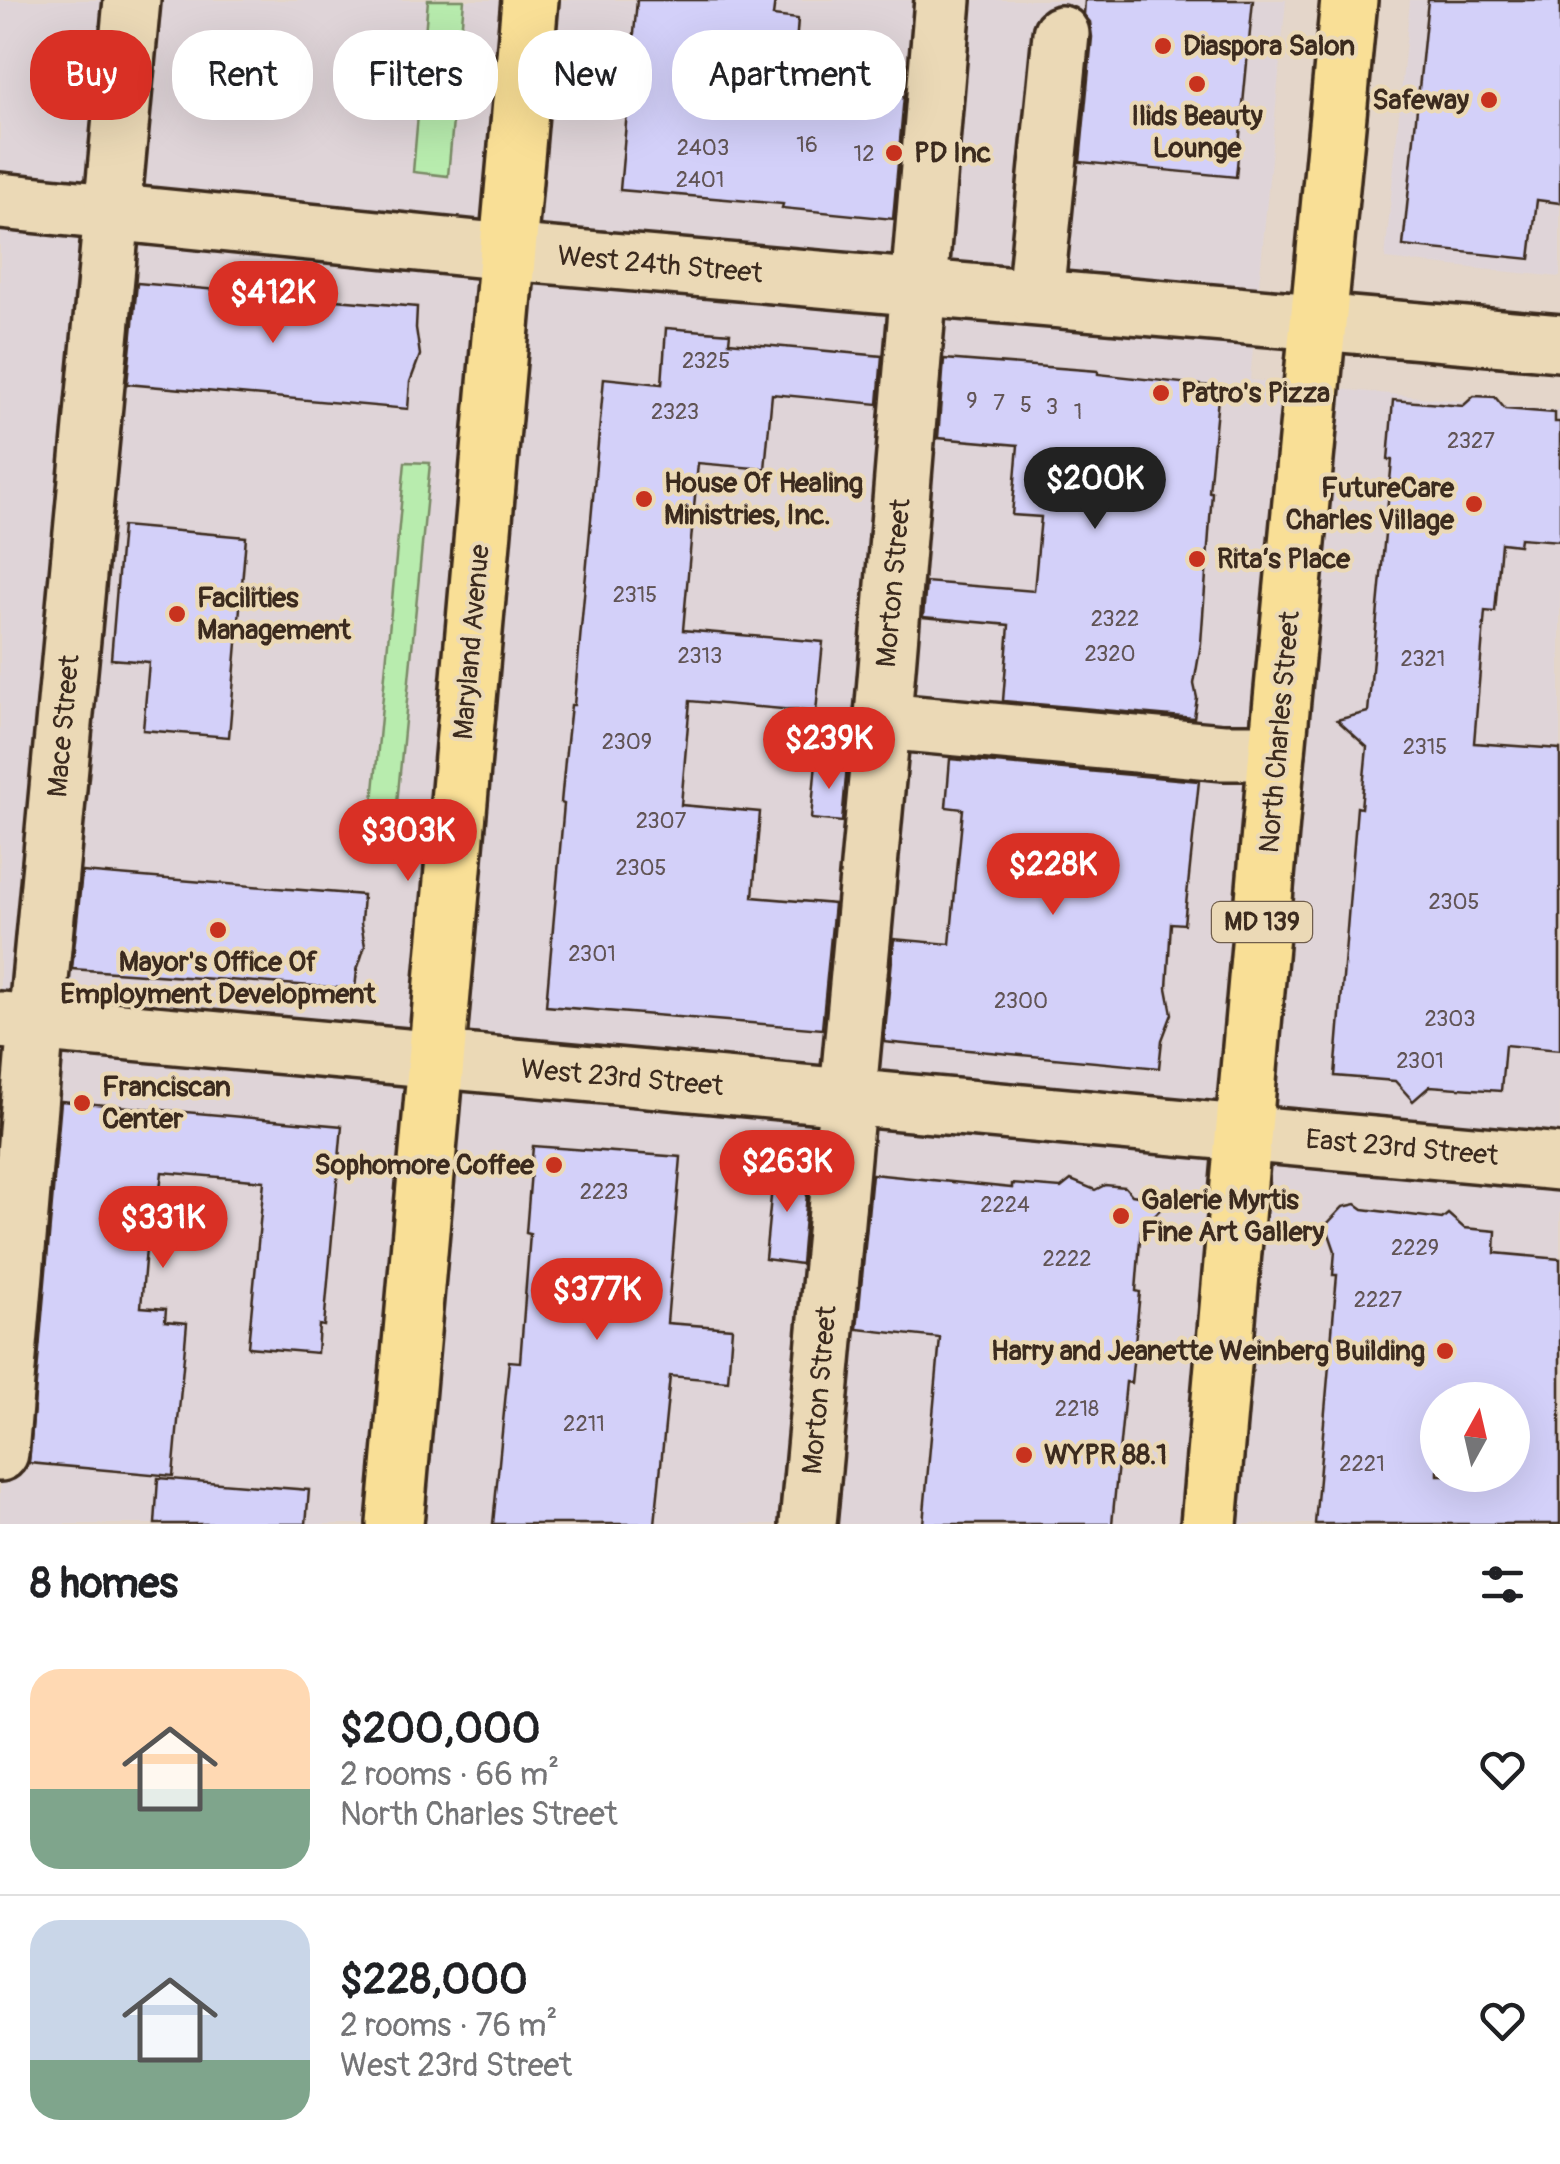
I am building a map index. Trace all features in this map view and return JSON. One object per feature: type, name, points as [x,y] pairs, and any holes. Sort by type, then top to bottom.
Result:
[{"type":"main road","name":"Maryland Avenue","points":[[395,1524],[530,0]]},
{"type":"main road","name":"North Charles Street","points":[[1209,1524],[1277,752],[1350,0]]},
{"type":"street","name":"Mace Street","points":[[0,1453],[18,1021],[112,213],[132,0]]},
{"type":"street","name":"Morton Street","points":[[808,1524],[943,0]]},
{"type":"street","points":[[1035,297],[1060,34]]},
{"type":"street","name":"West 24th Street","points":[[0,201],[507,252],[1560,343]]},
{"type":"street","points":[[882,722],[1223,752],[1277,752]]},
{"type":"street","name":"West 23rd Street","points":[[18,1021],[1244,1135]]},
{"type":"street","name":"East 23rd Street","points":[[1244,1135],[1560,1162]]},
{"type":"shaded area","points":[[0,0],[1286,0],[1250,380],[1560,411],[1560,1524],[0,1524]]},
{"type":"shaded area","name":"Safeway","points":[[1410,0],[1560,0],[1560,277],[1385,259]]},
{"type":"green space","points":[[428,0],[464,0],[461,30],[425,30]]},
{"type":"green space","points":[[418,120],[453,120],[448,176],[413,172]]},
{"type":"green space","points":[[405,462],[430,463],[395,824],[371,823]]},
{"type":"building","points":[[637,0],[775,0],[773,16],[798,19],[797,30],[672,30],[672,120],[902,120],[893,219],[782,208],[783,204],[620,190],[626,120],[652,120],[652,30],[634,30]]},
{"type":"building","points":[[1085,0],[1253,0],[1236,177],[1080,162],[1092,37],[1090,22],[1084,15]]},
{"type":"building","name":"Safeway","points":[[1428,0],[1560,0],[1560,203],[1537,200],[1530,259],[1403,246]]},
{"type":"building","points":[[137,283],[417,307],[420,355],[410,382],[408,409],[127,384]]},
{"type":"building","points":[[666,328],[730,333],[729,342],[882,356],[878,404],[772,394],[765,469],[698,463],[683,630],[823,642],[816,712],[690,701],[681,805],[760,812],[753,897],[834,904],[822,1029],[546,1006],[564,804],[561,803],[574,705],[604,378],[662,384]]},
{"type":"building","points":[[944,359],[1098,371],[1219,387],[1194,718],[1003,701],[1009,625],[923,617],[926,582],[1034,591],[1041,517],[1012,515],[1018,445],[938,438]]},
{"type":"building","points":[[1474,396],[1495,397],[1505,409],[1555,413],[1555,422],[1560,422],[1560,541],[1520,538],[1519,545],[1501,543],[1495,612],[1485,611],[1474,743],[1560,749],[1560,1050],[1505,1045],[1501,1091],[1430,1086],[1413,1101],[1395,1081],[1335,1076],[1357,807],[1361,808],[1367,747],[1337,720],[1368,712],[1392,460],[1388,460],[1393,400],[1463,406]]},
{"type":"building","name":"Facilities Management","points":[[122,526],[246,537],[229,737],[143,730],[149,662],[111,659]]},
{"type":"building","points":[[950,759],[1199,781],[1184,924],[1171,923],[1167,988],[1172,1014],[1162,1040],[1159,1068],[884,1042],[894,939],[950,944],[963,809],[946,807]]},
{"type":"building","points":[[816,762],[847,765],[842,822],[811,819]]},
{"type":"building","name":"Mayor's Office Of Employment Development","points":[[82,872],[363,895],[361,923],[365,946],[355,989],[72,969]]},
{"type":"building","points":[[61,1101],[342,1126],[324,1326],[319,1325],[317,1353],[248,1347],[264,1181],[162,1172],[160,1190],[151,1190],[141,1307],[166,1309],[165,1321],[187,1323],[173,1476],[29,1463]]},
{"type":"building","points":[[533,1146],[681,1157],[667,1323],[732,1328],[728,1381],[670,1376],[655,1524],[493,1524],[509,1361],[520,1362]]},
{"type":"building","points":[[774,1166],[809,1170],[801,1264],[765,1259]]},
{"type":"building","points":[[872,1174],[1012,1188],[1012,1184],[1061,1188],[1071,1180],[1095,1190],[1105,1185],[1125,1187],[1132,1195],[1169,1201],[1141,1228],[1136,1291],[1140,1292],[1131,1383],[1126,1382],[1112,1524],[923,1524],[940,1338],[857,1329]]},
{"type":"building","name":"Harry and Jeanette Weinberg Building","points":[[1356,1204],[1363,1209],[1442,1219],[1448,1214],[1464,1228],[1496,1231],[1495,1253],[1560,1259],[1560,1524],[1315,1524],[1337,1275],[1333,1275],[1335,1251],[1326,1225],[1343,1207]]},
{"type":"building","points":[[158,1478],[309,1490],[306,1524],[155,1524]]},
{"type":"place","name":"Diaspora Salon","points":[[1163,46]]},
{"type":"place","name":"Ilids Beauty Lounge","points":[[1197,84]]},
{"type":"place","name":"Safeway","points":[[1489,100]]},
{"type":"place","name":"PD Inc","points":[[894,153]]},
{"type":"place","name":"Patro's Pizza","points":[[1161,393]]},
{"type":"place","name":"House Of Healing Ministries, Inc.","points":[[644,499]]},
{"type":"place","name":"FutureCare Charles Village","points":[[1474,504]]},
{"type":"place","name":"Rita’s Place","points":[[1197,559]]},
{"type":"place","name":"Facilities Management","points":[[177,614]]},
{"type":"place","name":"Mayor's Office Of Employment Development","points":[[218,930]]},
{"type":"place","name":"Franciscan Center","points":[[82,1103]]},
{"type":"place","name":"Sophomore Coffee","points":[[554,1165]]},
{"type":"place","name":"Galerie Myrtis Fine Art Gallery","points":[[1121,1216]]},
{"type":"place","name":"Harry and Jeanette Weinberg Building","points":[[1445,1351]]},
{"type":"place","name":"WYPR 88.1","points":[[1024,1455]]}]
